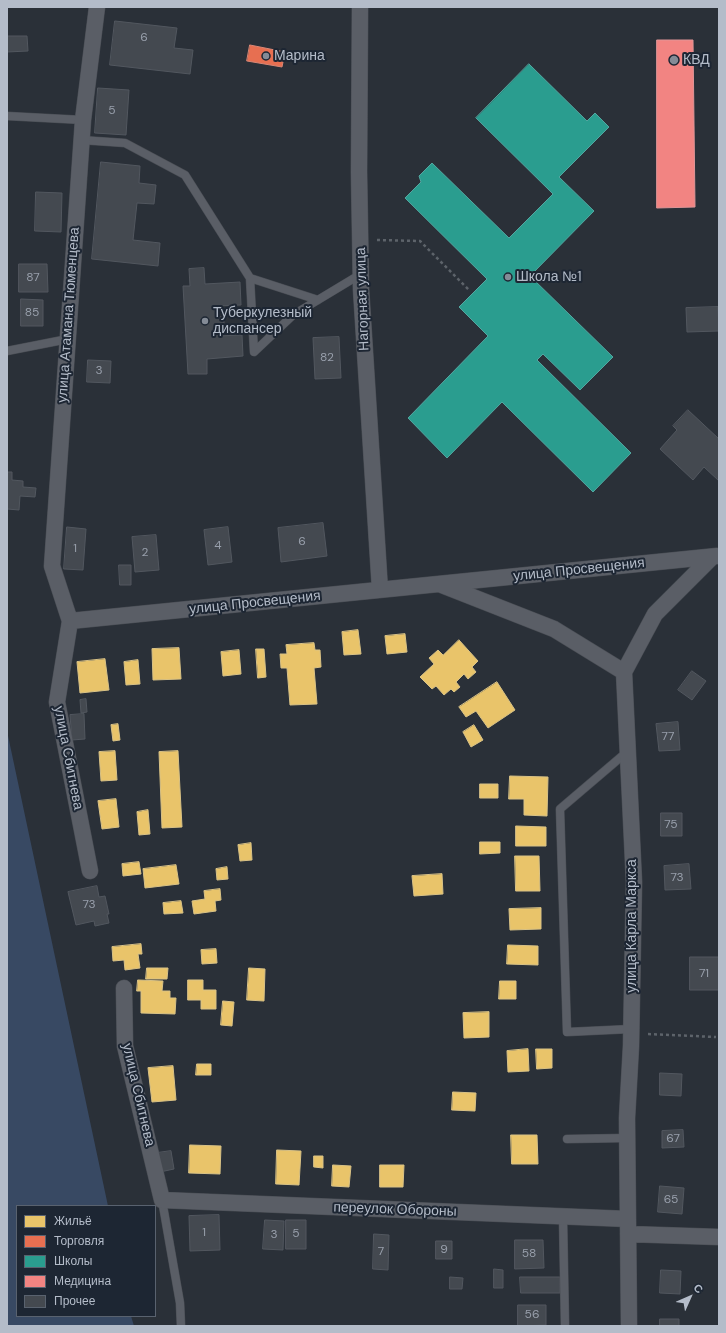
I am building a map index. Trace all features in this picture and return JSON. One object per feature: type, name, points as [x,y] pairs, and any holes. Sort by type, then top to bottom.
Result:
[{"type":"street","name":"улица Атамана Тюменцева","points":[[70,621],[52,566],[82,120],[98,7]]},
{"type":"street","name":"Нагорная улица","points":[[360,7],[359,172],[361,274],[380,590]]},
{"type":"street","name":"улица Просвещения","points":[[70,621],[716,556]]},
{"type":"street","points":[[624,672],[655,614],[716,556]]},
{"type":"street","name":"улица Просвещения","points":[[440,584],[554,629],[624,672]]},
{"type":"street","name":"улица Сбитнева","points":[[70,621],[57,702],[90,872]]},
{"type":"street","name":"улица Карла Маркса","points":[[624,672],[634,882],[631,1031],[627,1118],[629,1326]]},
{"type":"street","name":"улица Сбитнева","points":[[124,988],[125,1046],[162,1200]]},
{"type":"street","name":"переулок Обороны","points":[[162,1200],[564,1217],[628,1227],[719,1237]]},
{"type":"lane","points":[[7,116],[82,120]]},
{"type":"lane","points":[[81,140],[125,143],[184,175],[250,278],[254,352],[293,315],[361,274]]},
{"type":"lane","points":[[250,278],[318,300]]},
{"type":"lane","points":[[7,350],[68,339]]},
{"type":"lane","points":[[628,751],[560,809],[567,1032],[631,1031]]},
{"type":"lane","points":[[567,1139],[627,1138]]},
{"type":"lane","points":[[162,1200],[180,1302],[181,1326]]},
{"type":"lane","points":[[564,1217],[565,1326]]},
{"type":"path","points":[[360,240],[420,241],[469,290]]},
{"type":"path","points":[[631,1031],[716,1037]]},
{"type":"water","points":[[7,731],[108,1205],[16,1205],[16,1317],[131,1317],[134,1326],[7,1326]]},
{"type":"building: Жильё","points":[[358,630],[361,654],[344,655],[342,632]]},
{"type":"building: Жильё","points":[[405,634],[407,652],[387,654],[385,636]]},
{"type":"building: Жильё","points":[[459,640],[478,661],[472,667],[476,672],[468,679],[464,674],[456,682],[460,687],[454,692],[451,689],[444,695],[436,686],[432,689],[420,677],[434,664],[429,658],[438,650],[443,655]]},
{"type":"building: Жильё","points":[[314,643],[315,650],[320,650],[321,667],[314,668],[317,704],[290,705],[287,668],[281,668],[280,654],[287,654],[286,645]]},
{"type":"building: Жильё","points":[[179,648],[181,679],[153,680],[152,649]]},
{"type":"building: Жильё","points":[[256,649],[264,649],[266,677],[258,678]]},
{"type":"building: Жильё","points":[[239,650],[241,674],[223,676],[221,652]]},
{"type":"building: Жильё","points":[[105,659],[109,690],[80,693],[77,662]]},
{"type":"building: Жильё","points":[[138,660],[140,684],[126,685],[124,662]]},
{"type":"building: Жильё","points":[[497,682],[515,710],[488,728],[476,711],[466,717],[459,707]]},
{"type":"building: Жильё","points":[[118,724],[120,740],[113,741],[111,725]]},
{"type":"building: Жильё","points":[[474,725],[483,740],[471,747],[463,732]]},
{"type":"building: Жильё","points":[[115,751],[117,780],[101,781],[99,752]]},
{"type":"building: Жильё","points":[[178,751],[182,827],[162,828],[159,752]]},
{"type":"building: Жильё","points":[[510,776],[548,777],[547,816],[524,815],[524,799],[509,799]]},
{"type":"building: Жильё","points":[[480,784],[498,784],[498,798],[480,798]]},
{"type":"building: Жильё","points":[[116,799],[119,827],[102,829],[98,801]]},
{"type":"building: Жильё","points":[[148,810],[150,834],[139,835],[137,812]]},
{"type":"building: Жильё","points":[[516,826],[546,827],[546,846],[516,846]]},
{"type":"building: Жильё","points":[[480,842],[500,842],[500,853],[480,854]]},
{"type":"building: Жильё","points":[[251,843],[252,860],[240,861],[238,845]]},
{"type":"building: Жильё","points":[[515,856],[539,856],[540,891],[516,891]]},
{"type":"building: Жильё","points":[[139,862],[141,874],[123,876],[122,864]]},
{"type":"building: Жильё","points":[[176,865],[179,884],[145,888],[143,869]]},
{"type":"building: Жильё","points":[[227,867],[228,879],[217,880],[216,869]]},
{"type":"building: Жильё","points":[[442,874],[443,894],[414,896],[412,876]]},
{"type":"building: Жильё","points":[[220,889],[221,900],[215,901],[216,911],[194,914],[192,901],[205,899],[204,891]]},
{"type":"building: Жильё","points":[[181,901],[183,913],[164,914],[163,903]]},
{"type":"building: Жильё","points":[[541,908],[541,929],[510,930],[509,909]]},
{"type":"building: Жильё","points":[[141,944],[142,954],[138,954],[140,968],[125,970],[124,960],[113,961],[112,947]]},
{"type":"building: Жильё","points":[[508,945],[538,946],[538,965],[507,964]]},
{"type":"building: Жильё","points":[[216,949],[217,963],[202,964],[201,950]]},
{"type":"building: Жильё","points":[[147,968],[168,968],[167,979],[146,979]]},
{"type":"building: Жильё","points":[[249,968],[265,969],[264,1001],[247,1000]]},
{"type":"building: Жильё","points":[[138,980],[163,981],[162,991],[170,991],[170,998],[176,998],[175,1014],[141,1013],[141,991],[137,991]]},
{"type":"building: Жильё","points":[[188,980],[203,980],[203,990],[216,990],[216,1009],[201,1009],[201,1000],[188,1000]]},
{"type":"building: Жильё","points":[[500,981],[516,981],[516,999],[499,999]]},
{"type":"building: Жильё","points":[[223,1001],[234,1002],[232,1026],[221,1025]]},
{"type":"building: Жильё","points":[[489,1012],[489,1037],[464,1038],[463,1013]]},
{"type":"building: Жильё","points":[[528,1049],[529,1071],[508,1072],[507,1051]]},
{"type":"building: Жильё","points":[[536,1049],[552,1049],[552,1068],[537,1069]]},
{"type":"building: Жильё","points":[[197,1064],[211,1064],[211,1075],[196,1075]]},
{"type":"building: Жильё","points":[[173,1066],[176,1100],[152,1102],[148,1068]]},
{"type":"building: Жильё","points":[[453,1092],[476,1093],[475,1111],[452,1110]]},
{"type":"building: Жильё","points":[[511,1135],[537,1135],[538,1164],[512,1164]]},
{"type":"building: Жильё","points":[[190,1145],[221,1146],[220,1174],[189,1173]]},
{"type":"building: Жильё","points":[[277,1150],[301,1151],[299,1185],[276,1184]]},
{"type":"building: Жильё","points":[[314,1156],[323,1156],[323,1168],[314,1167]]},
{"type":"building: Жильё","points":[[333,1165],[351,1166],[349,1187],[332,1186]]},
{"type":"building: Жильё","points":[[380,1165],[404,1165],[403,1187],[380,1187]]},
{"type":"building: Торговля","name":"Марина","points":[[250,45],[285,52],[282,67],[247,61]]},
{"type":"building: Школы","name":"Школа №1","points":[[529,64],[587,121],[595,113],[609,127],[559,177],[594,211],[530,276],[613,357],[580,390],[543,354],[537,360],[631,453],[593,492],[502,402],[447,458],[408,418],[488,336],[459,307],[487,279],[405,198],[421,182],[419,176],[432,163],[509,238],[553,194],[476,118]]},
{"type":"building: Медицина","points":[[657,40],[693,40],[695,207],[657,208]]},
{"type":"building: Прочее","points":[[115,21],[177,28],[174,48],[193,50],[190,74],[110,65]]},
{"type":"building: Прочее","points":[[7,36],[27,36],[28,51],[7,52]]},
{"type":"building: Прочее","points":[[98,88],[129,90],[126,135],[95,133]]},
{"type":"building: Прочее","points":[[101,162],[140,166],[139,183],[156,185],[154,204],[137,203],[133,240],[160,243],[158,266],[92,259]]},
{"type":"building: Прочее","points":[[36,192],[62,193],[61,232],[35,231]]},
{"type":"building: Прочее","points":[[19,264],[47,264],[48,292],[19,292]]},
{"type":"building: Прочее","name":"Туберкулезный диспансер","points":[[204,268],[205,284],[240,282],[241,305],[217,306],[217,317],[224,317],[224,325],[218,326],[218,336],[242,335],[243,356],[207,359],[207,374],[188,374],[183,286],[190,286],[189,269]]},
{"type":"building: Прочее","points":[[21,299],[43,300],[43,326],[21,326]]},
{"type":"building: Прочее","points":[[718,307],[719,331],[687,332],[686,308]]},
{"type":"building: Прочее","points":[[339,337],[341,378],[315,379],[313,338]]},
{"type":"building: Прочее","points":[[88,360],[111,361],[110,383],[87,382]]},
{"type":"building: Прочее","points":[[688,410],[719,439],[719,481],[704,467],[693,480],[660,449],[677,430],[673,426]]},
{"type":"building: Прочее","points":[[7,472],[12,472],[12,480],[23,481],[23,487],[36,488],[35,497],[20,496],[19,510],[7,509]]},
{"type":"building: Прочее","points":[[323,523],[327,556],[281,562],[278,528]]},
{"type":"building: Прочее","points":[[67,527],[86,529],[83,570],[64,569]]},
{"type":"building: Прочее","points":[[228,527],[232,562],[208,565],[204,530]]},
{"type":"building: Прочее","points":[[156,535],[159,570],[135,572],[132,537]]},
{"type":"building: Прочее","points":[[119,565],[131,565],[131,585],[120,585]]},
{"type":"building: Прочее","points":[[692,671],[706,681],[692,700],[678,690]]},
{"type":"building: Прочее","points":[[86,699],[87,712],[81,713],[80,700]]},
{"type":"building: Прочее","points":[[84,714],[85,739],[72,740],[70,715]]},
{"type":"building: Прочее","points":[[678,722],[680,750],[659,751],[656,724]]},
{"type":"building: Прочее","points":[[661,813],[682,813],[682,836],[661,836]]},
{"type":"building: Прочее","points":[[689,864],[691,889],[665,890],[664,866]]},
{"type":"building: Прочее","points":[[97,886],[99,897],[105,896],[109,914],[107,914],[109,923],[95,926],[94,921],[76,925],[68,892]]},
{"type":"building: Прочее","points":[[690,957],[719,957],[719,990],[690,990]]},
{"type":"building: Прочее","points":[[660,1073],[682,1074],[681,1096],[660,1095]]},
{"type":"building: Прочее","points":[[683,1130],[684,1147],[662,1148],[662,1131]]},
{"type":"building: Прочее","points":[[171,1151],[174,1169],[160,1172],[157,1153]]},
{"type":"building: Прочее","points":[[660,1186],[684,1188],[682,1214],[658,1212]]},
{"type":"building: Прочее","points":[[219,1215],[220,1250],[190,1251],[189,1216]]},
{"type":"building: Прочее","points":[[265,1220],[284,1221],[283,1250],[263,1249]]},
{"type":"building: Прочее","points":[[286,1220],[306,1220],[306,1249],[286,1249]]},
{"type":"building: Прочее","points":[[374,1234],[389,1235],[388,1270],[373,1269]]},
{"type":"building: Прочее","points":[[515,1240],[543,1240],[544,1268],[515,1269]]},
{"type":"building: Прочее","points":[[436,1241],[452,1241],[452,1259],[436,1259]]},
{"type":"building: Прочее","points":[[494,1269],[503,1270],[503,1288],[494,1288]]},
{"type":"building: Прочее","points":[[661,1270],[681,1271],[680,1294],[660,1293]]},
{"type":"building: Прочее","points":[[450,1277],[463,1278],[462,1289],[450,1289]]},
{"type":"building: Прочее","points":[[520,1277],[560,1277],[560,1293],[521,1293]]},
{"type":"building: Прочее","points":[[518,1305],[546,1305],[546,1325],[518,1326]]},
{"type":"building: Прочее","points":[[660,1319],[679,1319],[679,1326],[660,1326]]},
{"type":"place","name":"Марина","points":[[266,56]]},
{"type":"place","name":"КВД","points":[[674,60]]},
{"type":"place","name":"Школа №1","points":[[508,277]]},
{"type":"place","name":"Туберкулезный диспансер","points":[[205,321]]}]
